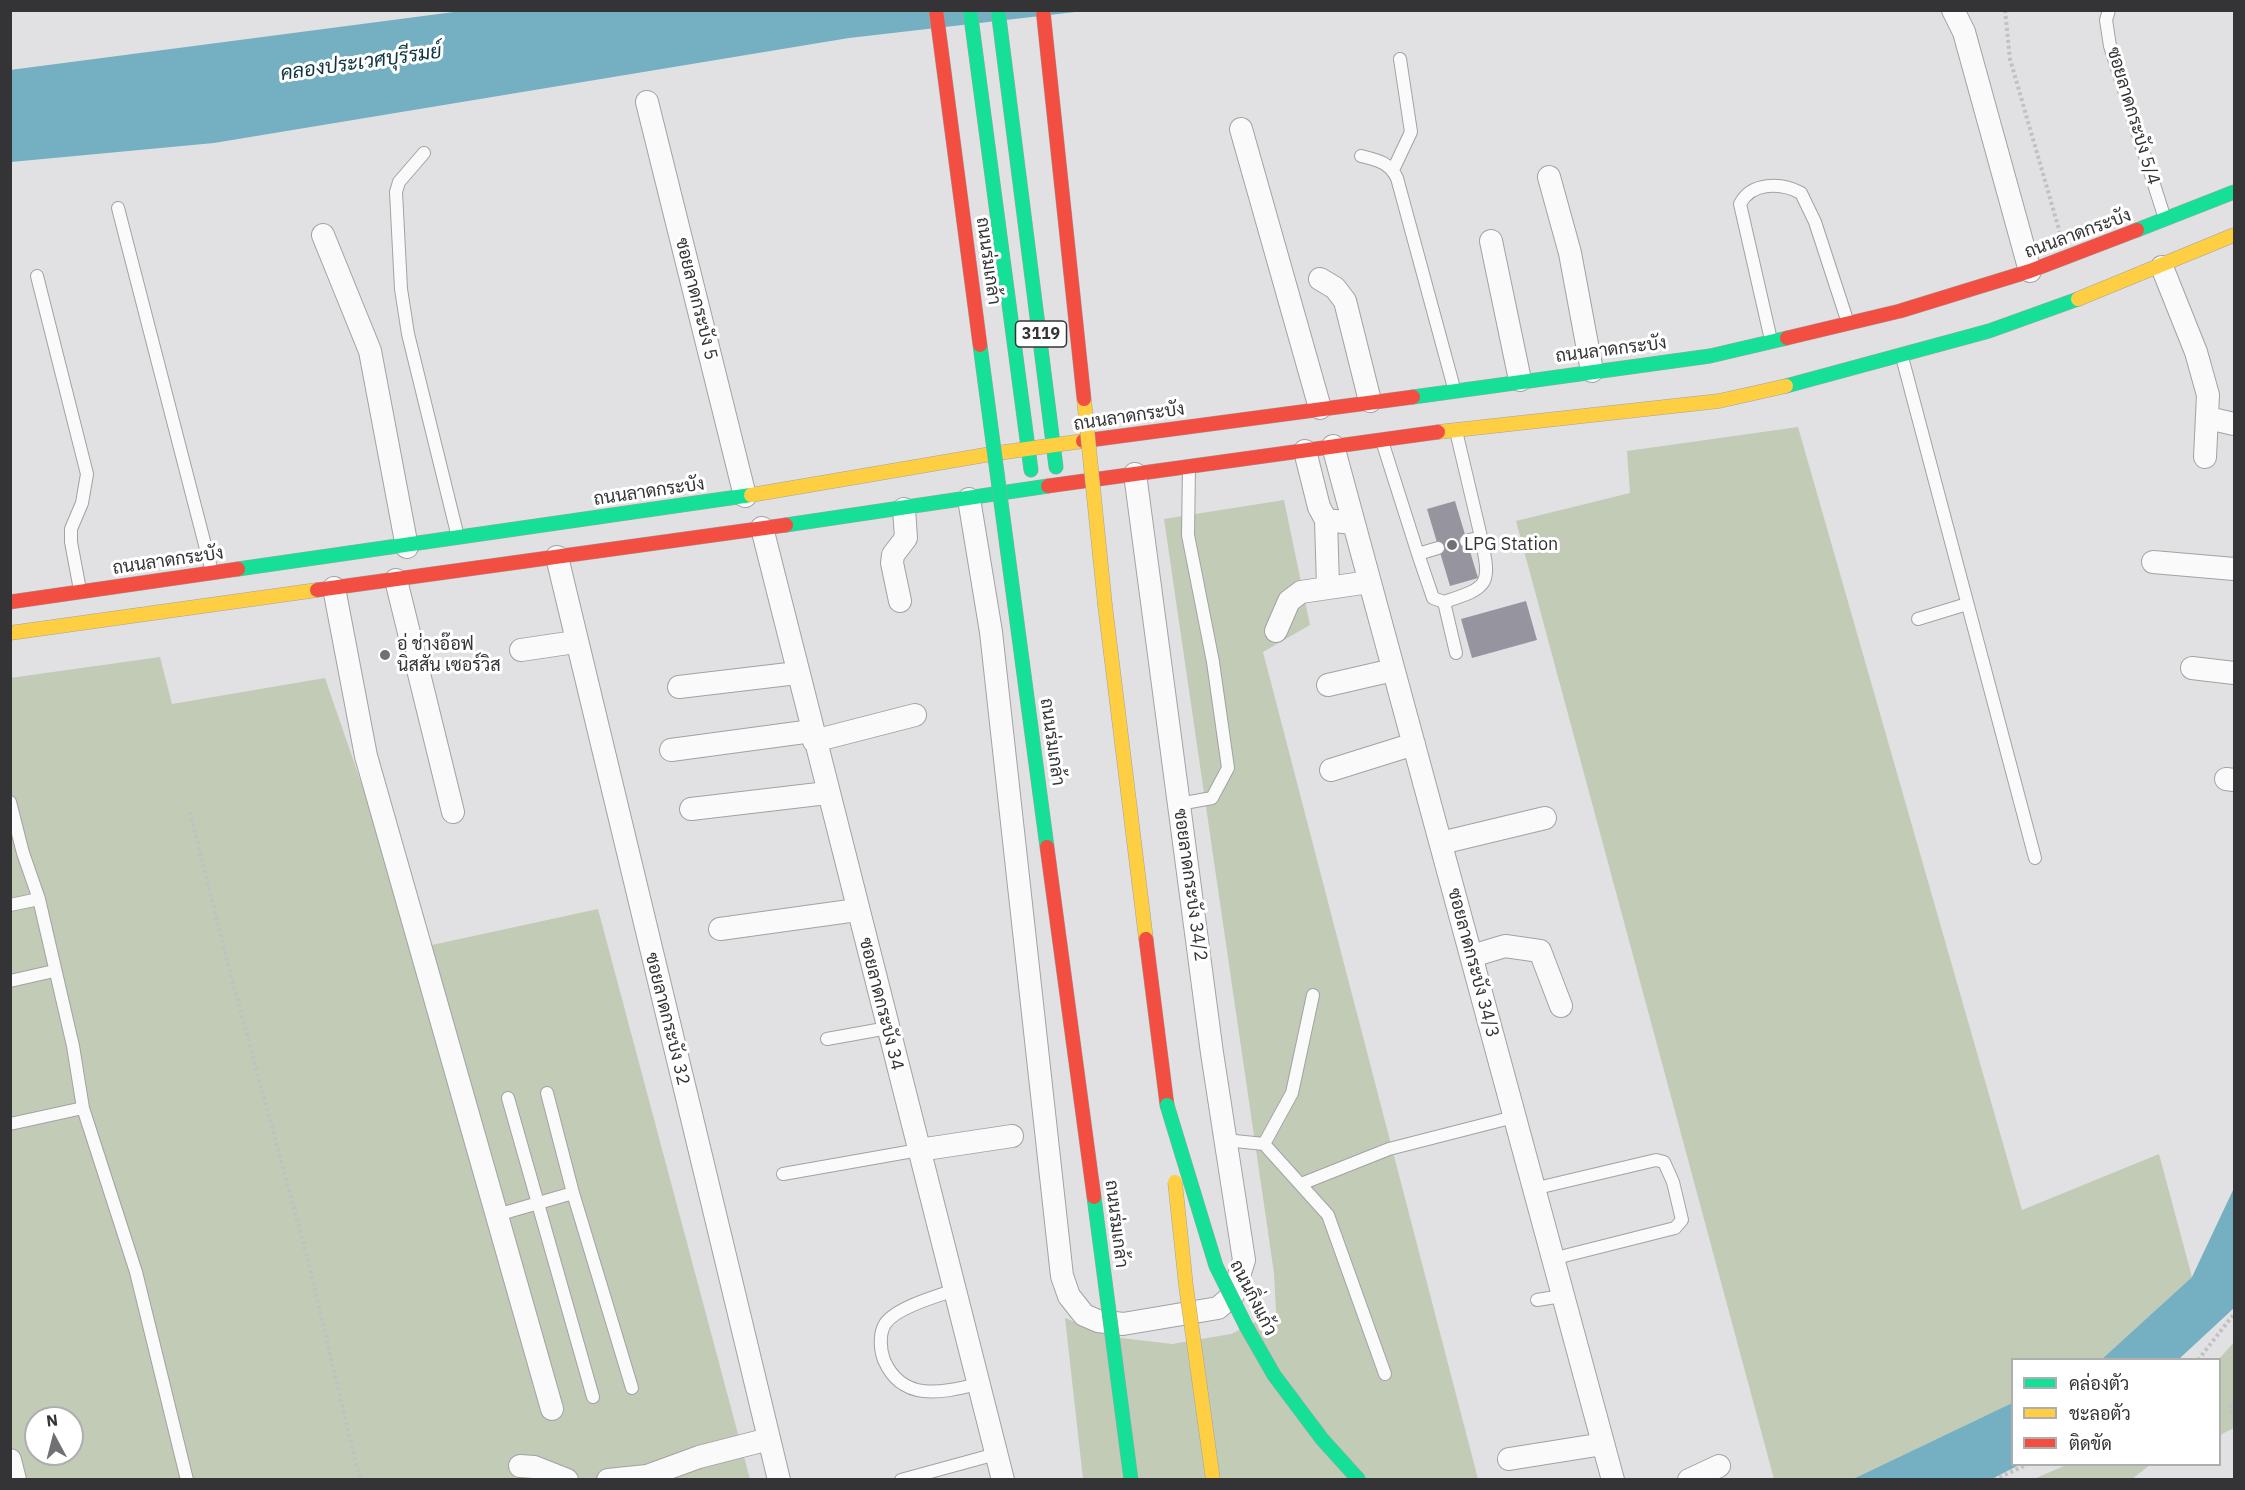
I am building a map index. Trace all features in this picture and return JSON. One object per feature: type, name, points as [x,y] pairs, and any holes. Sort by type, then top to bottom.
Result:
[{"type":"main road","name":"ถนนร่มเกล้า","points":[[936,10],[1131,1479]]},
{"type":"main road","name":"ถนนร่มเกล้า","points":[[970,10],[1027,448],[1035,487]]},
{"type":"main road","name":"3119","points":[[998,10],[1028,223],[1054,446]]},
{"type":"main road","points":[[1043,10],[1107,617],[1167,1105],[1186,1286],[1213,1479]]},
{"type":"main road","name":"ถนนลาดกระบัง","points":[[10,602],[407,547],[745,496],[1027,448],[1520,380],[1592,371],[1711,361],[1772,341],[1900,311],[2068,259],[2235,192]]},
{"type":"main road","points":[[10,633],[904,509],[1035,487],[1718,395],[1902,357],[1989,331],[2162,267],[2235,235]]},
{"type":"main road","points":[[1054,446],[1058,484]]},
{"type":"main road","name":"ถนนกิ่งแก้ว","points":[[1167,1105],[1216,1266],[1246,1326],[1274,1375],[1322,1439],[1359,1479]]},
{"type":"street","points":[[1953,10],[1964,32],[2030,271]]},
{"type":"street","name":"ซอยลาดกระบัง 5","points":[[647,102],[745,496]]},
{"type":"street","points":[[1241,129],[1320,408]]},
{"type":"street","points":[[1549,177],[1570,253],[1592,371]]},
{"type":"street","points":[[323,235],[370,351],[407,547]]},
{"type":"street","points":[[1491,241],[1520,380]]},
{"type":"street","points":[[2162,267],[2196,352],[2208,395],[2205,457]]},
{"type":"street","points":[[1320,279],[1335,288],[1346,301],[1370,400]]},
{"type":"street","points":[[2208,418],[2235,424]]},
{"type":"street","name":"ซอยลาดกระบัง 34/3","points":[[1333,446],[1352,523],[1613,1479]]},
{"type":"street","points":[[1305,451],[1319,507],[1326,519],[1328,586]]},
{"type":"street","name":"ซอยลาดกระบัง 34/2","points":[[969,499],[991,632],[1062,1276],[1069,1296],[1084,1315],[1098,1321],[1123,1324],[1218,1308],[1233,1295],[1244,1260],[1225,1140],[1135,474]]},
{"type":"street","points":[[900,601],[892,563],[893,555],[902,547],[906,538],[904,509]]},
{"type":"street","points":[[1326,519],[1352,523]]},
{"type":"street","name":"ซอยลาดกระบัง 34","points":[[762,528],[827,793],[1003,1479]]},
{"type":"street","name":"ซอยลาดกระบัง 32","points":[[557,557],[575,642],[779,1479]]},
{"type":"street","points":[[2153,562],[2235,569]]},
{"type":"street","points":[[396,580],[453,812]]},
{"type":"street","points":[[1276,631],[1289,601],[1300,592],[1328,586],[1369,582]]},
{"type":"street","points":[[334,588],[366,756],[552,1408]]},
{"type":"street","points":[[521,650],[575,642]]},
{"type":"street","points":[[2192,668],[2235,673]]},
{"type":"street","points":[[1329,686],[1393,670]]},
{"type":"street","points":[[679,687],[797,674]]},
{"type":"street","points":[[671,750],[813,736],[915,715]]},
{"type":"street","points":[[1331,770],[1413,744]]},
{"type":"street","points":[[691,809],[827,793]]},
{"type":"street","points":[[1441,843],[1545,818]]},
{"type":"street","points":[[720,929],[857,910]]},
{"type":"street","points":[[1472,956],[1505,946],[1540,951],[1561,1006]]},
{"type":"street","points":[[919,1150],[1012,1136]]},
{"type":"street","points":[[608,1479],[647,1476],[699,1456],[769,1439]]},
{"type":"street","points":[[1509,1459],[1603,1444]]},
{"type":"street","points":[[10,1460],[15,1479]]},
{"type":"street","points":[[1689,1479],[1719,1466]]},
{"type":"street","points":[[531,1471],[567,1479]]},
{"type":"lane","name":"ซอยลาดกระบัง 5/4","points":[[2109,10],[2106,20],[2110,46],[2165,221]]},
{"type":"lane","points":[[1393,170],[1411,132],[1400,59]]},
{"type":"lane","points":[[424,153],[399,182],[396,192],[400,277],[413,361],[458,538]]},
{"type":"lane","points":[[1361,156],[1380,160],[1393,170],[1454,389]]},
{"type":"lane","points":[[1772,341],[1741,218],[1740,204],[1744,195],[1764,187],[1777,184],[1801,193],[1815,222],[1848,323]]},
{"type":"lane","points":[[118,208],[213,573]]},
{"type":"lane","points":[[37,276],[87,474],[82,503],[71,529],[71,542],[80,592]]},
{"type":"lane","points":[[1902,357],[2035,858]]},
{"type":"lane","points":[[1382,441],[1433,598],[1444,602],[1483,586],[1487,578],[1481,537],[1456,430]]},
{"type":"lane","points":[[1179,804],[1212,798],[1228,768],[1213,663],[1188,535],[1189,466]]},
{"type":"lane","points":[[1466,541],[1481,537]]},
{"type":"lane","points":[[1418,554],[1438,548]]},
{"type":"lane","points":[[1444,602],[1456,653]]},
{"type":"lane","points":[[1918,619],[1967,604]]},
{"type":"lane","points":[[10,802],[17,855],[39,899],[73,1046],[83,1108],[136,1272],[187,1479]]},
{"type":"lane","points":[[10,905],[39,899]]},
{"type":"lane","points":[[10,981],[54,971]]},
{"type":"lane","points":[[1264,1144],[1292,1093],[1313,995]]},
{"type":"lane","points":[[826,1039],[888,1028]]},
{"type":"lane","points":[[547,1093],[573,1193],[632,1388]]},
{"type":"lane","points":[[508,1098],[540,1203],[593,1397]]},
{"type":"lane","points":[[10,1124],[83,1108]]},
{"type":"lane","points":[[1301,1184],[1389,1149],[1514,1117]]},
{"type":"lane","points":[[1225,1140],[1264,1144],[1328,1215],[1386,1374]]},
{"type":"lane","points":[[783,1174],[919,1150]]},
{"type":"lane","points":[[1533,1189],[1656,1160],[1664,1162],[1673,1182],[1682,1220],[1675,1228],[1552,1259]]},
{"type":"lane","points":[[497,1215],[573,1193]]},
{"type":"lane","points":[[954,1290],[899,1312],[885,1323],[880,1339],[883,1357],[891,1374],[903,1387],[931,1392],[978,1384]]},
{"type":"lane","points":[[1537,1300],[1562,1296]]},
{"type":"lane","points":[[901,1479],[996,1454]]},
{"type":"path","points":[[2005,10],[2010,58],[2068,259]]},
{"type":"path","points":[[190,812],[229,968],[306,1253],[360,1479]]},
{"type":"path","points":[[2199,1358],[2235,1314]]},
{"type":"path","points":[[2230,1405],[2235,1421]]},
{"type":"path","points":[[1994,1479],[2023,1466]]},
{"type":"green space","points":[[1798,427],[2022,1210],[2159,1154],[2192,1277],[2103,1358],[2011,1358],[2011,1403],[1853,1479],[1774,1479],[1516,521],[1630,493],[1627,451]]},
{"type":"green space","points":[[1284,500],[1310,625],[1263,652],[1478,1479],[1083,1479],[1065,1318],[1113,1337],[1172,1344],[1231,1334],[1276,1312],[1274,1273],[1164,519]]},
{"type":"green space","points":[[160,657],[172,704],[325,678],[418,948],[598,909],[750,1479],[11,1479],[10,678]]},
{"type":"green space","points":[[2234,1342],[2234,1428],[2221,1434],[2221,1358]]},
{"type":"green space","points":[[2064,1466],[2149,1466],[2132,1479],[2034,1479]]},
{"type":"water","name":"คลองประเวศบุรีรมย์","points":[[469,10],[1084,11],[849,38],[214,143],[11,162],[10,70]]},
{"type":"water","points":[[2234,1188],[2234,1308],[2180,1358],[2103,1358],[2192,1277]]},
{"type":"water","points":[[2011,1403],[2011,1466],[2017,1466],[1992,1479],[1853,1479]]},
{"type":"building","name":"LPG Station","points":[[1455,501],[1478,578],[1450,586],[1427,509]]},
{"type":"building","points":[[1526,601],[1537,640],[1472,658],[1461,619]]},
{"type":"traffic: fast","points":[[970,10],[1031,470]]},
{"type":"traffic: fast","points":[[998,10],[1056,467]]},
{"type":"traffic: fast","points":[[2137,230],[2234,192]]},
{"type":"traffic: fast","points":[[1786,386],[1989,331],[2078,299]]},
{"type":"traffic: fast","points":[[1413,397],[1710,356],[1787,338]]},
{"type":"traffic: fast","points":[[980,345],[1047,847]]},
{"type":"traffic: fast","points":[[786,525],[1048,486]]},
{"type":"traffic: fast","points":[[238,569],[751,495]]},
{"type":"traffic: fast","points":[[1167,1105],[1216,1266],[1246,1326],[1274,1375],[1322,1439],[1359,1480]]},
{"type":"traffic: fast","points":[[1094,1197],[1131,1480]]},
{"type":"traffic: slow","points":[[2078,299],[2234,235]]},
{"type":"traffic: slow","points":[[1438,432],[1719,401],[1786,386]]},
{"type":"traffic: slow","points":[[1084,399],[1105,605]]},
{"type":"traffic: slow","points":[[751,495],[991,454],[1083,441]]},
{"type":"traffic: slow","points":[[10,633],[317,590]]},
{"type":"traffic: slow","points":[[1105,605],[1146,939]]},
{"type":"traffic: slow","points":[[1175,1182],[1186,1286],[1213,1480]]},
{"type":"traffic: jam","points":[[936,10],[980,345]]},
{"type":"traffic: jam","points":[[1043,10],[1084,399]]},
{"type":"traffic: jam","points":[[1787,338],[1900,311],[2030,271],[2137,230]]},
{"type":"traffic: jam","points":[[1083,441],[1413,397]]},
{"type":"traffic: jam","points":[[1048,486],[1438,432]]},
{"type":"traffic: jam","points":[[317,590],[786,525]]},
{"type":"traffic: jam","points":[[10,602],[238,569]]},
{"type":"traffic: jam","points":[[1047,847],[1094,1197]]},
{"type":"traffic: jam","points":[[1146,939],[1167,1105]]},
{"type":"place","name":"LPG Station","points":[[1452,545]]},
{"type":"place","name":"อู่ ช่างอ๊อฟ นิสสัน เซอร์วิส","points":[[385,655]]}]
